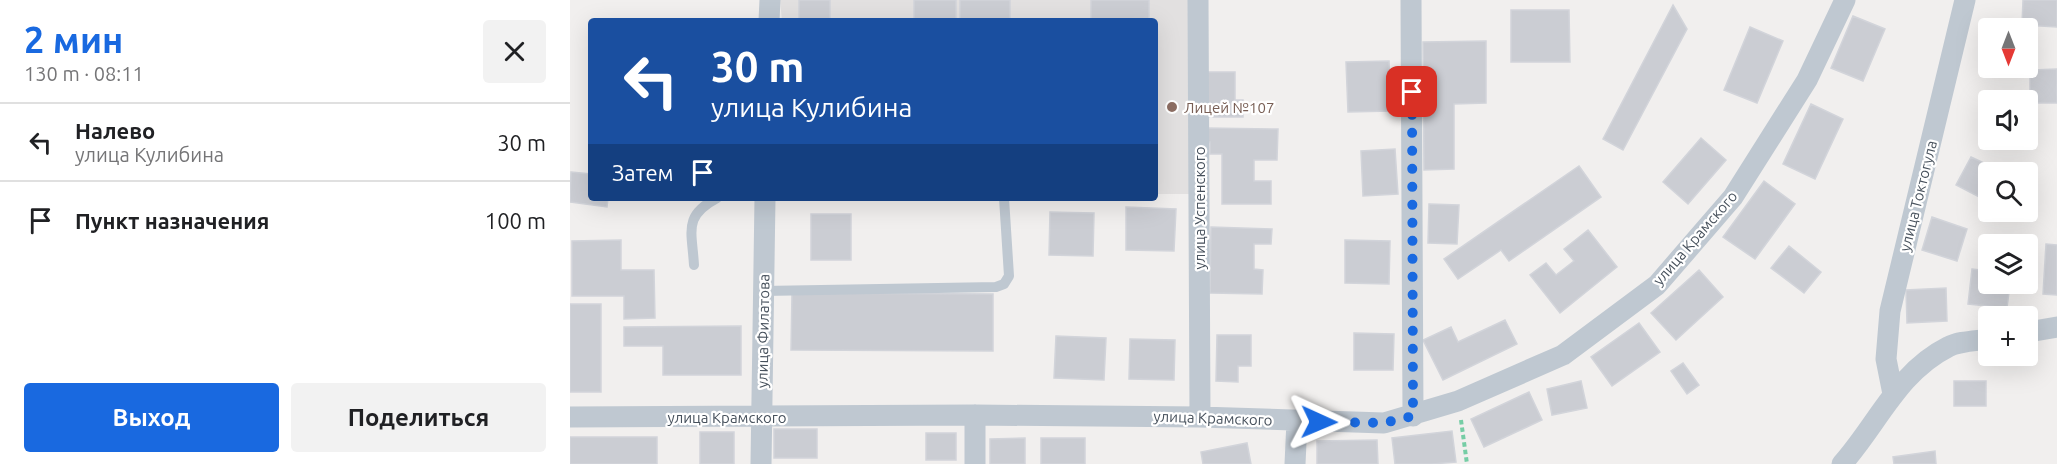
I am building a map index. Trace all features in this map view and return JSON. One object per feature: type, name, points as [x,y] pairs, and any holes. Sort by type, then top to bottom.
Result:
[{"type":"street","points":[[769,18],[770,0]]},
{"type":"street","name":"улица Успенского","points":[[1198,0],[1200,417]]},
{"type":"street","points":[[1412,0],[1413,416]]},
{"type":"street","name":"улица Крамского","points":[[570,417],[975,415],[1200,417],[1384,423],[1413,416],[1458,401],[1563,355],[1657,285],[1733,197],[1807,80],[1845,0]]},
{"type":"street","name":"улица Токтогула","points":[[1893,394],[1886,359],[1890,311],[1965,0]]},
{"type":"street","name":"улица Филатова","points":[[761,464],[765,201]]},
{"type":"street","points":[[2038,330],[2057,327]]},
{"type":"street","points":[[1848,461],[1893,394],[1917,368],[1949,346],[1978,341]]},
{"type":"street","points":[[975,415],[975,464]]},
{"type":"street","points":[[1295,464],[1297,421]]},
{"type":"lane","points":[[694,265],[692,221],[701,207],[712,201]]},
{"type":"lane","points":[[763,291],[996,287],[1004,284],[1009,276],[1004,201]]},
{"type":"path","points":[[1458,401],[1467,464]]},
{"type":"shaded area","name":"Лицей №107","points":[[780,0],[1188,0],[1191,194],[1158,194],[1158,18],[782,18]]},
{"type":"building","points":[[799,0],[830,0],[830,18],[799,18]]},
{"type":"building","points":[[914,0],[956,0],[956,18],[914,18]]},
{"type":"building","points":[[960,0],[1010,0],[1010,18],[960,18]]},
{"type":"building","points":[[1091,0],[1149,0],[1149,18],[1091,18]]},
{"type":"building","points":[[2023,0],[2057,0],[2057,27],[2038,26],[2038,18],[2022,18]]},
{"type":"building","points":[[1673,5],[1687,29],[1623,150],[1603,139]]},
{"type":"building","points":[[1511,10],[1569,10],[1570,62],[1511,62]]},
{"type":"building","points":[[1853,16],[1885,29],[1863,81],[1831,68]]},
{"type":"building","points":[[1750,27],[1783,41],[1757,103],[1724,90]]},
{"type":"building","points":[[1486,41],[1486,103],[1454,104],[1454,169],[1424,170],[1423,42]]},
{"type":"building","points":[[1389,61],[1391,111],[1348,112],[1346,62]]},
{"type":"building","points":[[2057,69],[2057,103],[2038,103],[2038,90],[2030,90],[2030,78],[2038,78],[2038,70]]},
{"type":"building","points":[[1202,72],[1235,72],[1235,100],[1243,100],[1243,117],[1203,117]]},
{"type":"building","points":[[1811,104],[1843,119],[1815,179],[1783,164]]},
{"type":"building","points":[[1205,128],[1278,129],[1277,160],[1254,160],[1254,181],[1271,181],[1271,204],[1222,204],[1222,154],[1210,154],[1210,142],[1204,142]]},
{"type":"building","points":[[1701,138],[1726,160],[1688,204],[1663,182]]},
{"type":"building","points":[[1395,149],[1398,194],[1363,196],[1361,151]]},
{"type":"building","points":[[1971,157],[1982,162],[1978,162],[1978,196],[1956,185]]},
{"type":"building","points":[[1579,166],[1601,197],[1509,261],[1501,250],[1458,279],[1444,259]]},
{"type":"building","points":[[571,172],[588,174],[588,201],[608,201],[607,207],[570,202]]},
{"type":"building","points":[[1764,181],[1795,204],[1755,259],[1723,237]]},
{"type":"building","points":[[1429,204],[1459,205],[1457,244],[1428,243]]},
{"type":"building","points":[[1126,207],[1176,209],[1174,251],[1126,250]]},
{"type":"building","points":[[1050,212],[1094,213],[1093,256],[1049,255]]},
{"type":"building","points":[[811,214],[851,214],[851,260],[811,260]]},
{"type":"building","points":[[1932,217],[1967,229],[1957,261],[1922,250]]},
{"type":"building","points":[[1211,227],[1272,229],[1271,244],[1254,244],[1254,269],[1263,270],[1262,294],[1210,293]]},
{"type":"building","points":[[1588,230],[1617,267],[1560,313],[1530,275],[1546,263],[1556,275],[1574,261],[1564,249]]},
{"type":"building","points":[[621,240],[621,270],[654,270],[655,318],[624,319],[624,296],[572,296],[572,241]]},
{"type":"building","points":[[1345,240],[1390,241],[1389,284],[1345,283]]},
{"type":"building","points":[[2046,244],[2057,245],[2057,295],[2043,294]]},
{"type":"building","points":[[1789,246],[1821,272],[1804,293],[1771,268]]},
{"type":"building","points":[[1972,269],[1978,270],[1978,294],[2009,294],[2007,306],[1968,304]]},
{"type":"building","points":[[1699,270],[1723,297],[1676,340],[1651,313]]},
{"type":"building","points":[[1946,288],[1947,321],[1907,323],[1906,290]]},
{"type":"building","points":[[792,293],[993,294],[993,351],[791,350]]},
{"type":"building","points":[[570,304],[601,304],[601,392],[570,392]]},
{"type":"building","points":[[1505,320],[1517,344],[1443,380],[1423,340],[1451,327],[1458,342]]},
{"type":"building","points":[[1639,323],[1660,352],[1612,386],[1591,357]]},
{"type":"building","points":[[741,326],[741,375],[663,375],[663,346],[624,346],[624,327]]},
{"type":"building","points":[[1354,333],[1394,334],[1393,370],[1354,370]]},
{"type":"building","points":[[1217,335],[1251,335],[1251,366],[1238,366],[1238,382],[1216,381]]},
{"type":"building","points":[[1056,336],[1106,338],[1104,380],[1054,378]]},
{"type":"building","points":[[1130,339],[1175,340],[1174,380],[1129,379]]},
{"type":"building","points":[[1683,363],[1699,385],[1687,394],[1671,371]]},
{"type":"building","points":[[1581,381],[1587,408],[1552,415],[1547,389]]},
{"type":"building","points":[[1954,381],[1986,381],[1986,406],[1954,406]]},
{"type":"building","points":[[1529,392],[1542,420],[1484,447],[1471,419]]},
{"type":"building","points":[[774,429],[817,429],[817,458],[774,458]]},
{"type":"building","points":[[1452,431],[1456,462],[1395,464],[1392,438]]},
{"type":"building","points":[[700,432],[734,432],[734,464],[700,464]]},
{"type":"building","points":[[926,433],[956,433],[956,460],[926,460]]},
{"type":"building","points":[[570,437],[657,437],[657,464],[570,464]]},
{"type":"building","points":[[1025,438],[1025,464],[990,464],[990,439]]},
{"type":"building","points":[[1041,438],[1085,438],[1085,464],[1041,464]]},
{"type":"building","points":[[1377,440],[1378,464],[1317,464],[1317,441]]},
{"type":"building","points":[[1247,443],[1251,464],[1203,464],[1201,452]]},
{"type":"building","points":[[1935,451],[1936,464],[1894,464],[1893,457]]},
{"type":"place","name":"Лицей №107","points":[[1172,107]]},
{"type":"route","points":[[1319,422],[1384,423],[1413,416],[1412,92]]}]
